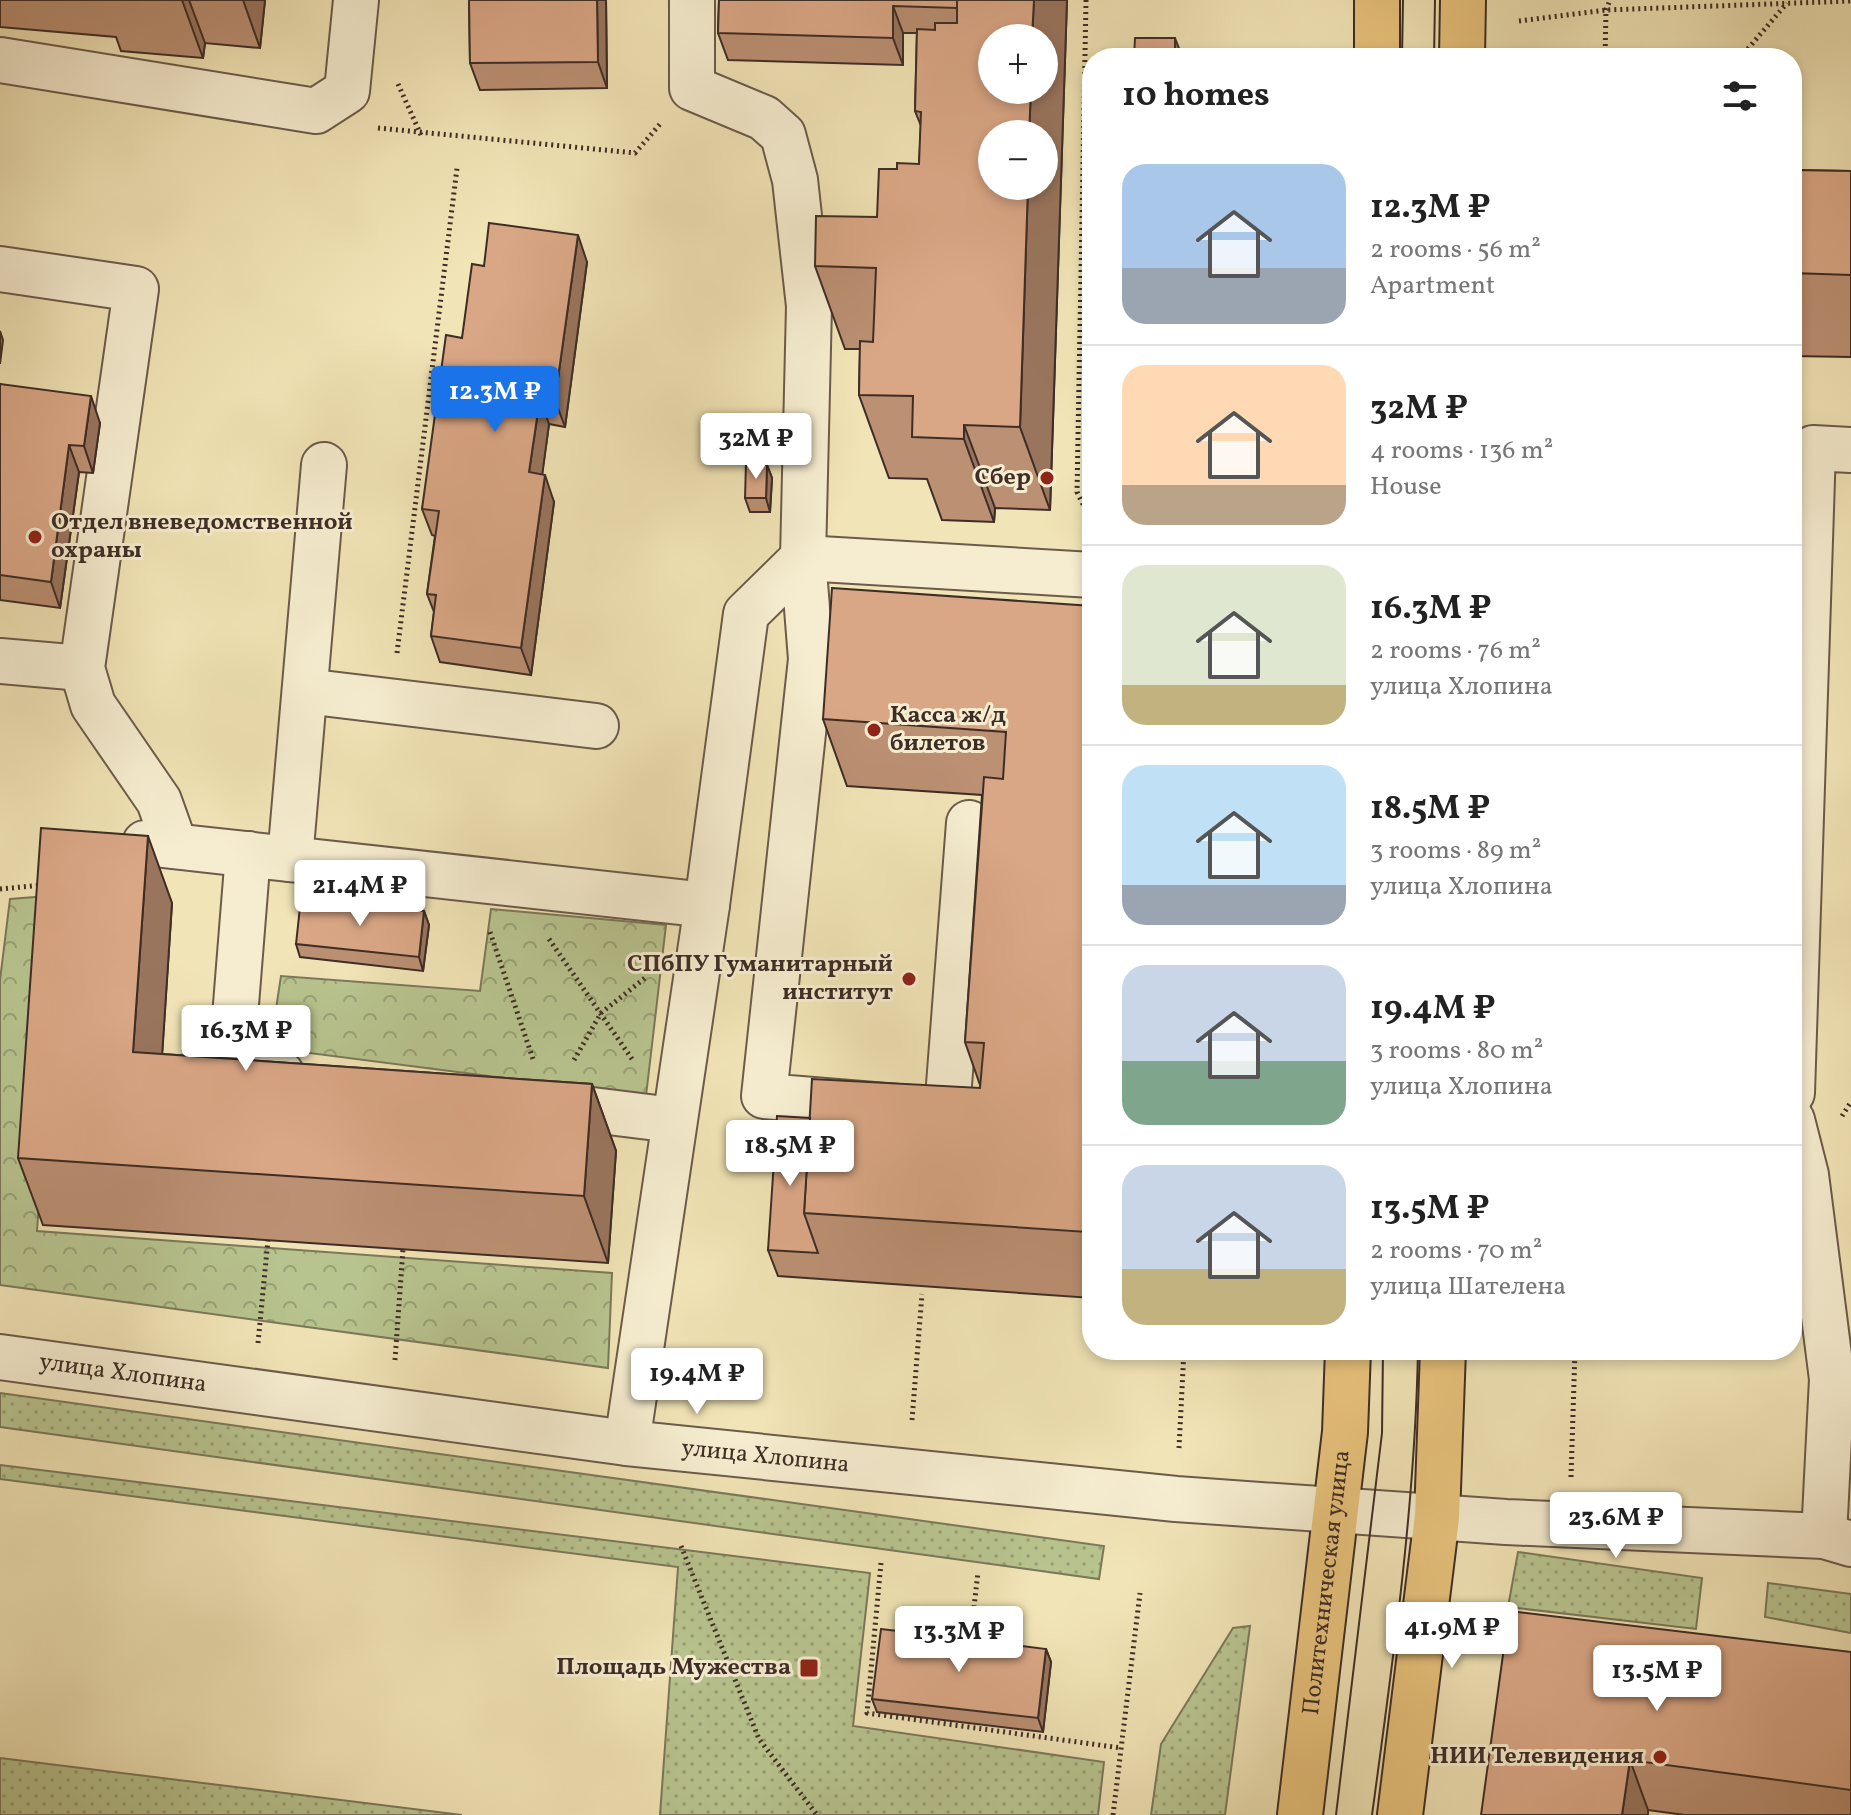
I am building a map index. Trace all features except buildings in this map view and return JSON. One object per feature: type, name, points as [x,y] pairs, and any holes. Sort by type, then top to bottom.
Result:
[{"type":"main road","points":[[1377,0],[1377,48]]},
{"type":"main road","points":[[1462,48],[1463,0]]},
{"type":"main road","name":"Политехническая улица","points":[[1300,1815],[1345,1432],[1348,1360]]},
{"type":"main road","points":[[1400,1815],[1437,1517],[1443,1360]]},
{"type":"street","points":[[0,60],[316,111],[347,91],[356,0]]},
{"type":"street","points":[[692,0],[692,88],[764,118],[783,135],[795,180],[809,306],[803,558],[811,659],[764,1096],[947,1111],[969,823]]},
{"type":"street","points":[[0,269],[136,289],[82,668],[93,705],[159,801],[175,846]]},
{"type":"street","points":[[1802,786],[1813,448],[1851,450]]},
{"type":"street","points":[[321,1078],[231,1067],[269,856],[305,691],[324,465]]},
{"type":"street","points":[[627,1443],[705,918],[746,614],[803,558],[1082,574]]},
{"type":"street","points":[[0,661],[82,668]]},
{"type":"street","points":[[305,691],[596,726]]},
{"type":"street","points":[[108,839],[528,885],[705,918]]},
{"type":"street","points":[[503,1100],[673,1120]]},
{"type":"street","points":[[1802,1159],[1832,1379],[1838,1540]]},
{"type":"street","name":"улица Хлопина","points":[[0,1357],[627,1443],[1176,1499],[1335,1512],[1838,1540]]},
{"type":"path","points":[[1085,48],[1086,0]]},
{"type":"path","points":[[1605,48],[1606,10],[1610,0]]},
{"type":"path","points":[[1519,21],[1606,10],[1851,1]]},
{"type":"path","points":[[1749,48],[1789,2]]},
{"type":"path","points":[[316,111],[354,124],[421,135],[635,153],[692,88]]},
{"type":"path","points":[[391,701],[457,168]]},
{"type":"path","points":[[1082,219],[1077,492],[1082,502]]},
{"type":"path","points":[[473,879],[549,1105]]},
{"type":"path","points":[[528,885],[547,937],[673,1120]]},
{"type":"path","points":[[549,1105],[601,1013],[705,918]]},
{"type":"path","points":[[258,1345],[268,1240]]},
{"type":"path","points":[[395,1363],[403,1249]]},
{"type":"path","points":[[912,1420],[922,1294]]},
{"type":"path","points":[[1179,1448],[1183,1360]]},
{"type":"path","points":[[1570,1523],[1575,1360]]},
{"type":"path","points":[[681,1546],[759,1739],[817,1815]]},
{"type":"path","points":[[881,1563],[867,1713],[1121,1748]]},
{"type":"path","points":[[968,1652],[978,1572]]},
{"type":"path","points":[[1113,1815],[1140,1593]]},
{"type":"green space","points":[[60,895],[37,1231],[612,1273],[608,1368],[0,1285],[0,980],[10,899]]},
{"type":"green space","points":[[491,909],[666,925],[646,1096],[270,1048],[281,976],[480,991]]},
{"type":"green space","points":[[0,1393],[1104,1546],[1099,1579],[0,1427]]},
{"type":"green space","points":[[0,1465],[870,1573],[853,1726],[1104,1762],[1098,1815],[660,1815],[678,1567],[0,1479]]},
{"type":"green space","points":[[1518,1552],[1702,1578],[1696,1629],[1508,1607]]},
{"type":"green space","points":[[1768,1583],[1851,1594],[1851,1633],[1765,1617]]},
{"type":"green space","points":[[1250,1626],[1225,1815],[1151,1815],[1161,1744],[1233,1628]]},
{"type":"green space","points":[[0,1758],[462,1815],[0,1815]]},
{"type":"tram line","points":[[1402,48],[1403,0]]},
{"type":"tram line","points":[[1434,48],[1435,0]]},
{"type":"tram line","points":[[1336,1815],[1382,1433],[1383,1360]]},
{"type":"tram line","points":[[1372,1815],[1408,1525],[1418,1360]]},
{"type":"place","name":"Сбер","points":[[1047,478]]},
{"type":"place","name":"Отдел вневедомственной охраны","points":[[35,537]]},
{"type":"place","name":"Касса ж/д билетов","points":[[874,730]]},
{"type":"place","name":"СПбПУ Гуманитарный институт","points":[[909,979]]},
{"type":"place","name":"Площадь Мужества","points":[[809,1668]]},
{"type":"place","name":"НИИ Телевидения","points":[[1660,1757]]}]
